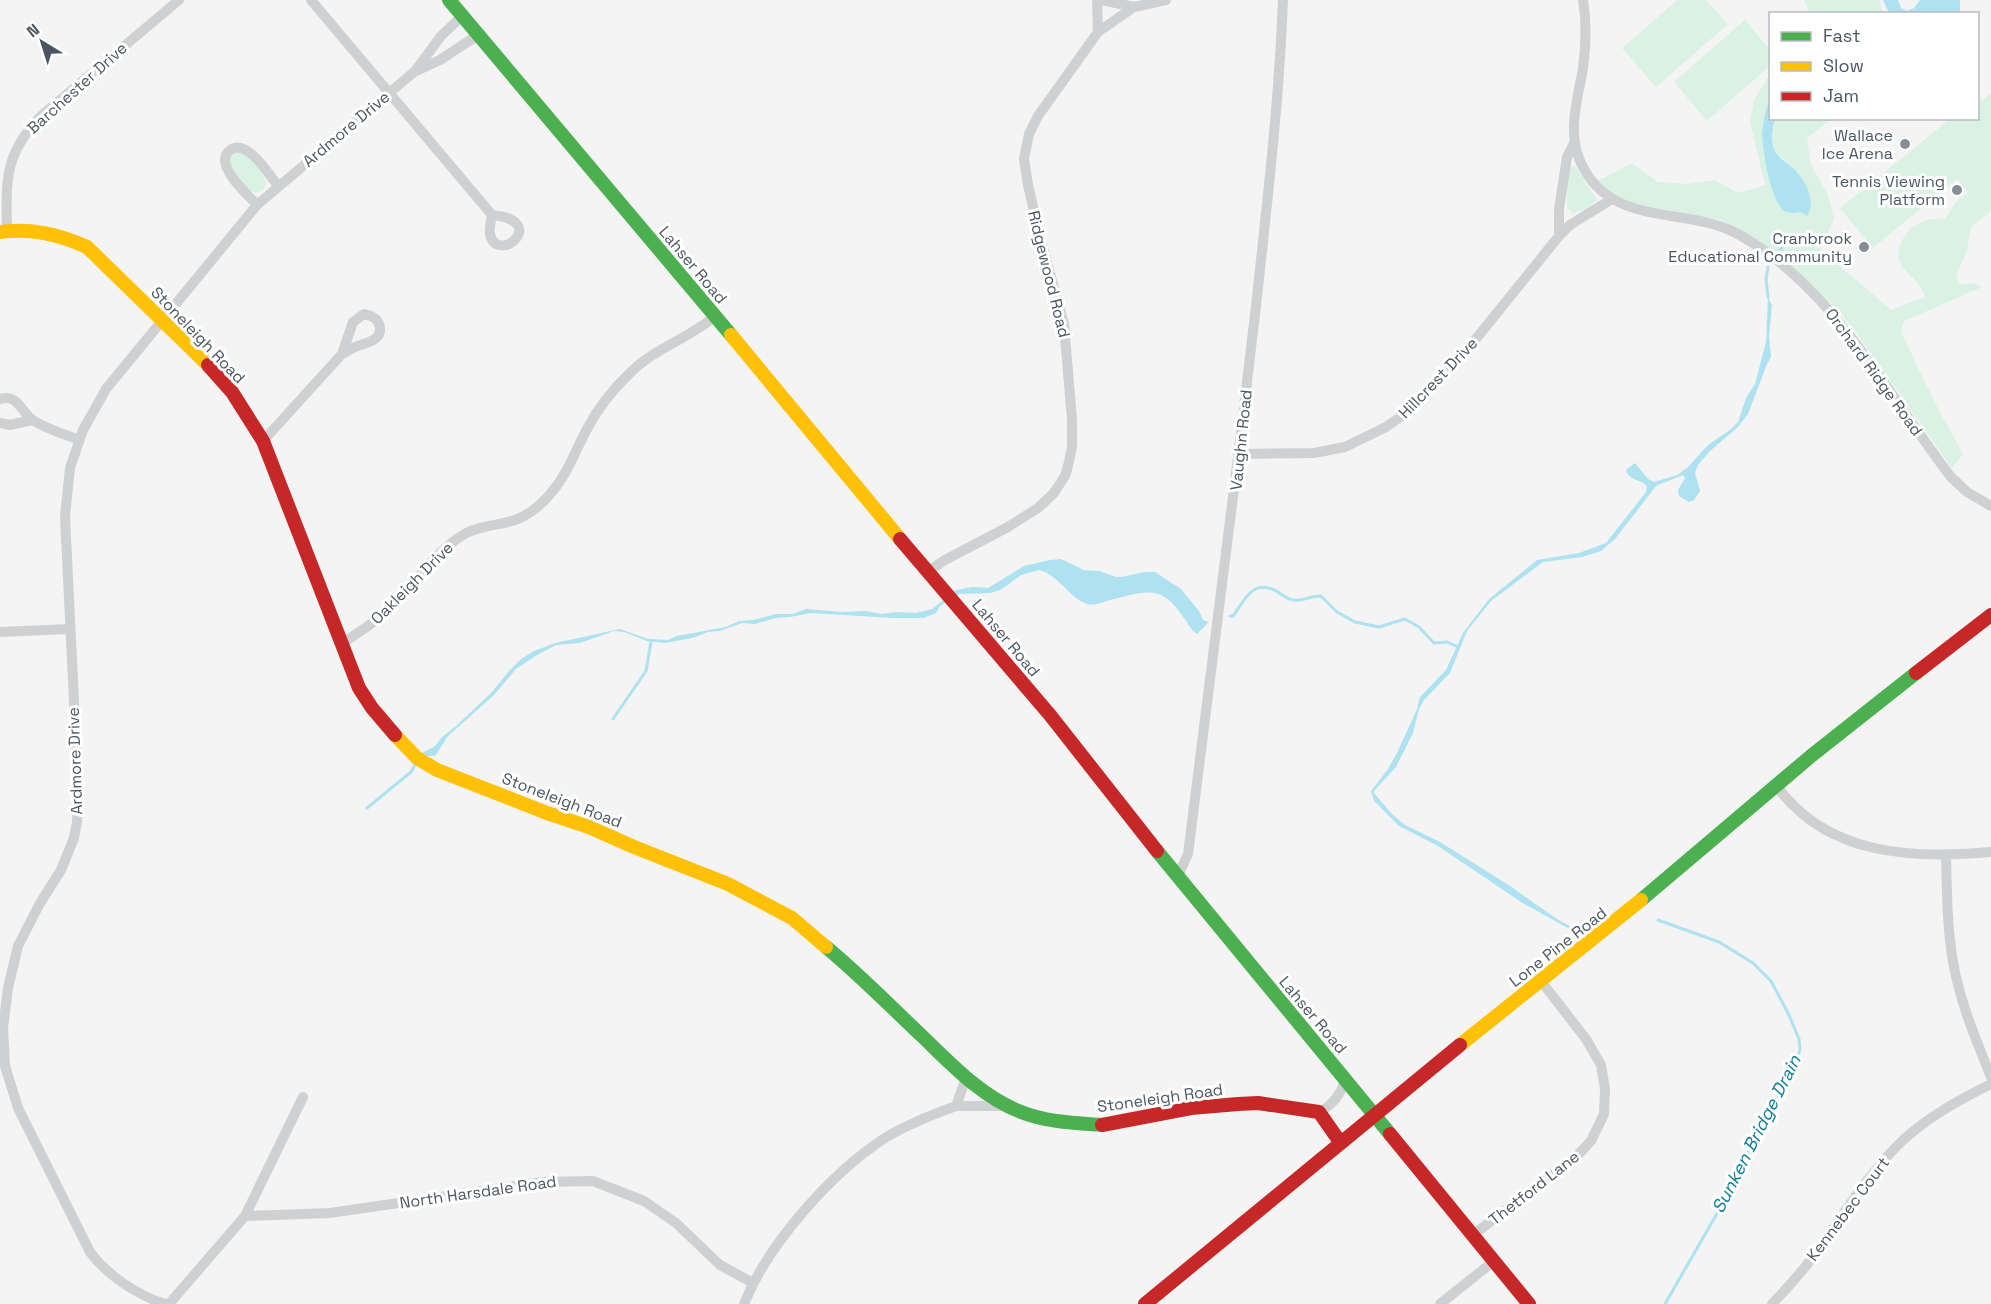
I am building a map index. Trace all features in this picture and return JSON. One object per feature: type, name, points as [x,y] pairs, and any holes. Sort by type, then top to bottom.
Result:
[{"type":"street","name":"Barchester Drive","points":[[3,232],[10,164],[24,135],[41,116],[179,0]]},
{"type":"street","points":[[311,0],[492,215]]},
{"type":"street","name":"Lahser Road","points":[[449,0],[927,572],[1050,715],[1178,876],[1529,1304]]},
{"type":"street","points":[[1097,0],[1098,32]]},
{"type":"street","points":[[1102,0],[1134,7],[1166,0]]},
{"type":"street","name":"Vaughn Road","points":[[1178,876],[1188,854],[1240,453],[1272,164],[1283,0]]},
{"type":"street","name":"Orchard Ridge Road","points":[[1583,0],[1585,44],[1575,115],[1574,142],[1581,163],[1597,187],[1612,199],[1639,210],[1701,221],[1728,230],[1753,244],[1786,269],[1817,297],[1844,327],[1952,477],[1967,492],[1991,506]]},
{"type":"street","name":"Ridgewood Road","points":[[927,572],[1038,508],[1053,494],[1065,476],[1072,447],[1072,420],[1064,324],[1041,241],[1024,159],[1029,134],[1038,116],[1098,32],[1134,7]]},
{"type":"street","name":"Ardmore Drive","points":[[167,1304],[141,1294],[99,1264],[82,1238],[18,1108],[5,1066],[2,1028],[18,946],[68,855],[77,822],[78,784],[64,516],[70,468],[89,417],[106,389],[257,206],[414,72],[441,36],[462,16]]},
{"type":"street","name":"Ardmore Drive","points":[[414,72],[441,60],[478,35]]},
{"type":"street","points":[[1558,236],[1559,209],[1567,157],[1574,142]]},
{"type":"street","points":[[257,206],[225,166],[227,153],[233,148],[242,147],[249,151],[278,186]]},
{"type":"street","name":"Hillcrest Drive","points":[[1240,453],[1299,454],[1330,451],[1358,442],[1394,423],[1412,408],[1471,345],[1558,236],[1570,225],[1612,199]]},
{"type":"street","name":"Stoneleigh Road","points":[[3,232],[28,229],[45,231],[67,237],[87,248],[163,320],[232,392],[263,441],[358,688],[372,708],[417,758],[437,770],[589,827],[728,884],[792,918],[850,967],[966,1078],[1007,1106],[1023,1113],[1102,1125],[1191,1108],[1238,1104],[1258,1103],[1319,1112]]},
{"type":"street","name":"Oakleigh Drive","points":[[341,644],[373,624],[401,597],[433,560],[461,536],[477,527],[514,520],[530,512],[551,493],[567,473],[597,411],[632,370],[715,316]]},
{"type":"street","points":[[263,441],[342,354]]},
{"type":"street","points":[[0,399],[9,397],[15,400],[32,420],[79,440]]},
{"type":"street","points":[[0,423],[10,425],[32,420]]},
{"type":"street","name":"Lone Pine Road","points":[[1145,1304],[1374,1114],[1635,906],[1776,785],[1991,615]]},
{"type":"street","points":[[0,632],[69,629]]},
{"type":"street","points":[[1776,785],[1785,799],[1799,812],[1846,840],[1884,851],[1911,855],[1946,856],[1991,852]]},
{"type":"street","points":[[1946,856],[1953,964],[1966,1010],[1991,1077]]},
{"type":"street","name":"Thetford Lane","points":[[1473,1235],[1575,1158],[1591,1141],[1604,1114],[1605,1089],[1601,1065],[1587,1039],[1541,981]]},
{"type":"street","points":[[956,1106],[966,1078]]},
{"type":"street","points":[[1340,1142],[1319,1112],[1329,1106],[1339,1095],[1345,1080]]},
{"type":"street","name":"Kennebec Court","points":[[1772,1304],[1805,1266],[1869,1178],[1901,1142],[1929,1119],[1991,1084]]},
{"type":"street","points":[[167,1304],[245,1216],[303,1096]]},
{"type":"street","points":[[744,1304],[753,1283],[806,1209],[845,1169],[884,1139],[916,1121],[956,1106],[1007,1106]]},
{"type":"street","name":"North Harsdale Road","points":[[245,1216],[330,1213],[542,1182],[593,1181],[630,1194],[644,1202],[676,1223],[720,1265],[753,1283]]},
{"type":"street","points":[[1440,1304],[1494,1261]]},
{"type":"green space","points":[[1677,0],[1706,0],[1728,24],[1656,87],[1622,48]]},
{"type":"green space","points":[[1804,0],[1879,0],[1883,12],[1810,12]]},
{"type":"green space","points":[[1745,20],[1769,49],[1769,67],[1707,121],[1674,82]]},
{"type":"green space","points":[[1769,76],[1769,103],[1762,143],[1769,175],[1777,197],[1787,213],[1804,213],[1811,200],[1795,170],[1775,151],[1773,143],[1775,120],[1830,120],[1807,138],[1811,165],[1827,193],[1834,219],[1820,249],[1891,310],[1925,297],[1898,258],[1899,248],[1907,233],[1922,222],[1945,219],[1957,201],[1968,192],[1957,179],[1873,248],[1840,208],[1949,120],[1979,120],[1979,97],[1982,101],[1991,93],[1991,211],[1971,227],[1967,250],[1956,276],[1959,284],[1973,283],[1982,287],[1904,321],[1901,332],[1935,403],[1963,454],[1952,468],[1838,310],[1785,261],[1753,238],[1721,220],[1636,204],[1614,195],[1598,181],[1632,163],[1658,182],[1689,184],[1715,180],[1738,193],[1765,185],[1750,122],[1754,100]]},
{"type":"green space","points":[[238,152],[259,169],[266,183],[263,190],[256,193],[251,191],[235,174],[229,159]]},
{"type":"green space","points":[[1575,166],[1597,200],[1587,209],[1573,213],[1567,208],[1567,181],[1571,167]]},
{"type":"water","points":[[1883,0],[1898,0],[1901,8],[1907,11],[1914,8],[1920,0],[1960,0],[1960,12],[1889,12]]},
{"type":"water","points":[[1769,101],[1769,120],[1775,120],[1772,135],[1773,147],[1778,156],[1797,172],[1805,183],[1811,204],[1807,216],[1801,212],[1789,213],[1783,210],[1775,196],[1765,162],[1762,134]]},
{"type":"water","points":[[1768,297],[1772,305],[1769,336],[1771,357],[1748,414],[1738,427],[1710,451],[1698,465],[1695,473],[1700,491],[1694,500],[1689,502],[1679,496],[1678,490],[1685,478],[1683,475],[1656,486],[1615,539],[1601,551],[1582,557],[1543,562],[1491,601],[1467,631],[1450,673],[1424,700],[1419,709],[1413,733],[1396,767],[1373,792],[1405,825],[1440,842],[1557,919],[1575,929],[1584,931],[1581,933],[1573,931],[1521,902],[1438,846],[1399,826],[1374,801],[1371,791],[1397,753],[1420,697],[1446,670],[1463,633],[1489,599],[1537,560],[1579,553],[1606,543],[1646,492],[1647,486],[1627,473],[1626,470],[1635,463],[1648,479],[1654,482],[1677,475],[1687,468],[1708,445],[1738,422],[1746,398],[1755,384],[1766,342]]},
{"type":"water","points":[[1061,559],[1084,570],[1099,571],[1116,577],[1155,572],[1181,589],[1199,611],[1203,620],[1209,622],[1197,634],[1167,598],[1150,592],[1087,604],[1080,601],[1052,576],[1039,570],[1021,575],[1002,589],[991,593],[959,594],[940,606],[936,613],[923,618],[811,613],[775,618],[755,624],[742,623],[720,631],[665,643],[647,641],[624,632],[614,631],[580,643],[556,645],[537,655],[516,669],[494,695],[448,736],[435,756],[420,754],[435,746],[491,693],[521,659],[555,643],[620,629],[648,639],[668,640],[677,636],[726,627],[739,621],[754,620],[776,614],[792,614],[806,609],[865,611],[882,614],[916,613],[932,609],[956,590],[972,587],[988,588],[1024,566]]},
{"type":"waterway","name":"Sunken Bridge Drain","points":[[1779,251],[1782,248]]},
{"type":"waterway","name":"Sunken Bridge Drain","points":[[1768,267],[1766,279],[1768,297]]},
{"type":"waterway","points":[[1230,616],[1233,616],[1248,595],[1258,588],[1265,587],[1293,600],[1321,596],[1337,612],[1355,622],[1379,627],[1405,619],[1419,627],[1434,643],[1447,642],[1456,646]]},
{"type":"waterway","points":[[613,719],[646,671],[651,642]]},
{"type":"waterway","points":[[367,808],[411,772],[416,763]]},
{"type":"waterway","name":"Sunken Bridge Drain","points":[[1658,920],[1719,942],[1753,963],[1771,981],[1789,1015],[1799,1039],[1800,1050],[1787,1082],[1715,1217],[1665,1304]]},
{"type":"traffic: fast","points":[[449,0],[731,335]]},
{"type":"traffic: fast","points":[[1641,900],[1811,756],[1916,673]]},
{"type":"traffic: fast","points":[[1157,851],[1390,1134]]},
{"type":"traffic: fast","points":[[826,947],[956,1069],[993,1098],[1021,1112],[1040,1118],[1102,1125]]},
{"type":"traffic: slow","points":[[0,232],[44,233],[87,247],[208,365]]},
{"type":"traffic: slow","points":[[731,335],[900,539]]},
{"type":"traffic: slow","points":[[395,735],[417,758],[437,770],[589,827],[728,884],[792,918],[826,947]]},
{"type":"traffic: slow","points":[[1460,1045],[1641,900]]},
{"type":"traffic: jam","points":[[208,365],[232,392],[263,441],[359,688],[372,708],[395,735]]},
{"type":"traffic: jam","points":[[900,539],[1050,715],[1157,851]]},
{"type":"traffic: jam","points":[[1916,673],[1991,615]]},
{"type":"traffic: jam","points":[[1145,1304],[1460,1045]]},
{"type":"traffic: jam","points":[[1102,1125],[1191,1108],[1258,1103],[1319,1112],[1340,1142]]},
{"type":"traffic: jam","points":[[1390,1134],[1529,1304]]},
{"type":"place","name":"Wallace Ice Arena","points":[[1905,144]]},
{"type":"place","name":"Tennis Viewing Platform","points":[[1957,190]]},
{"type":"place","name":"Cranbrook Educational Community","points":[[1864,247]]}]
